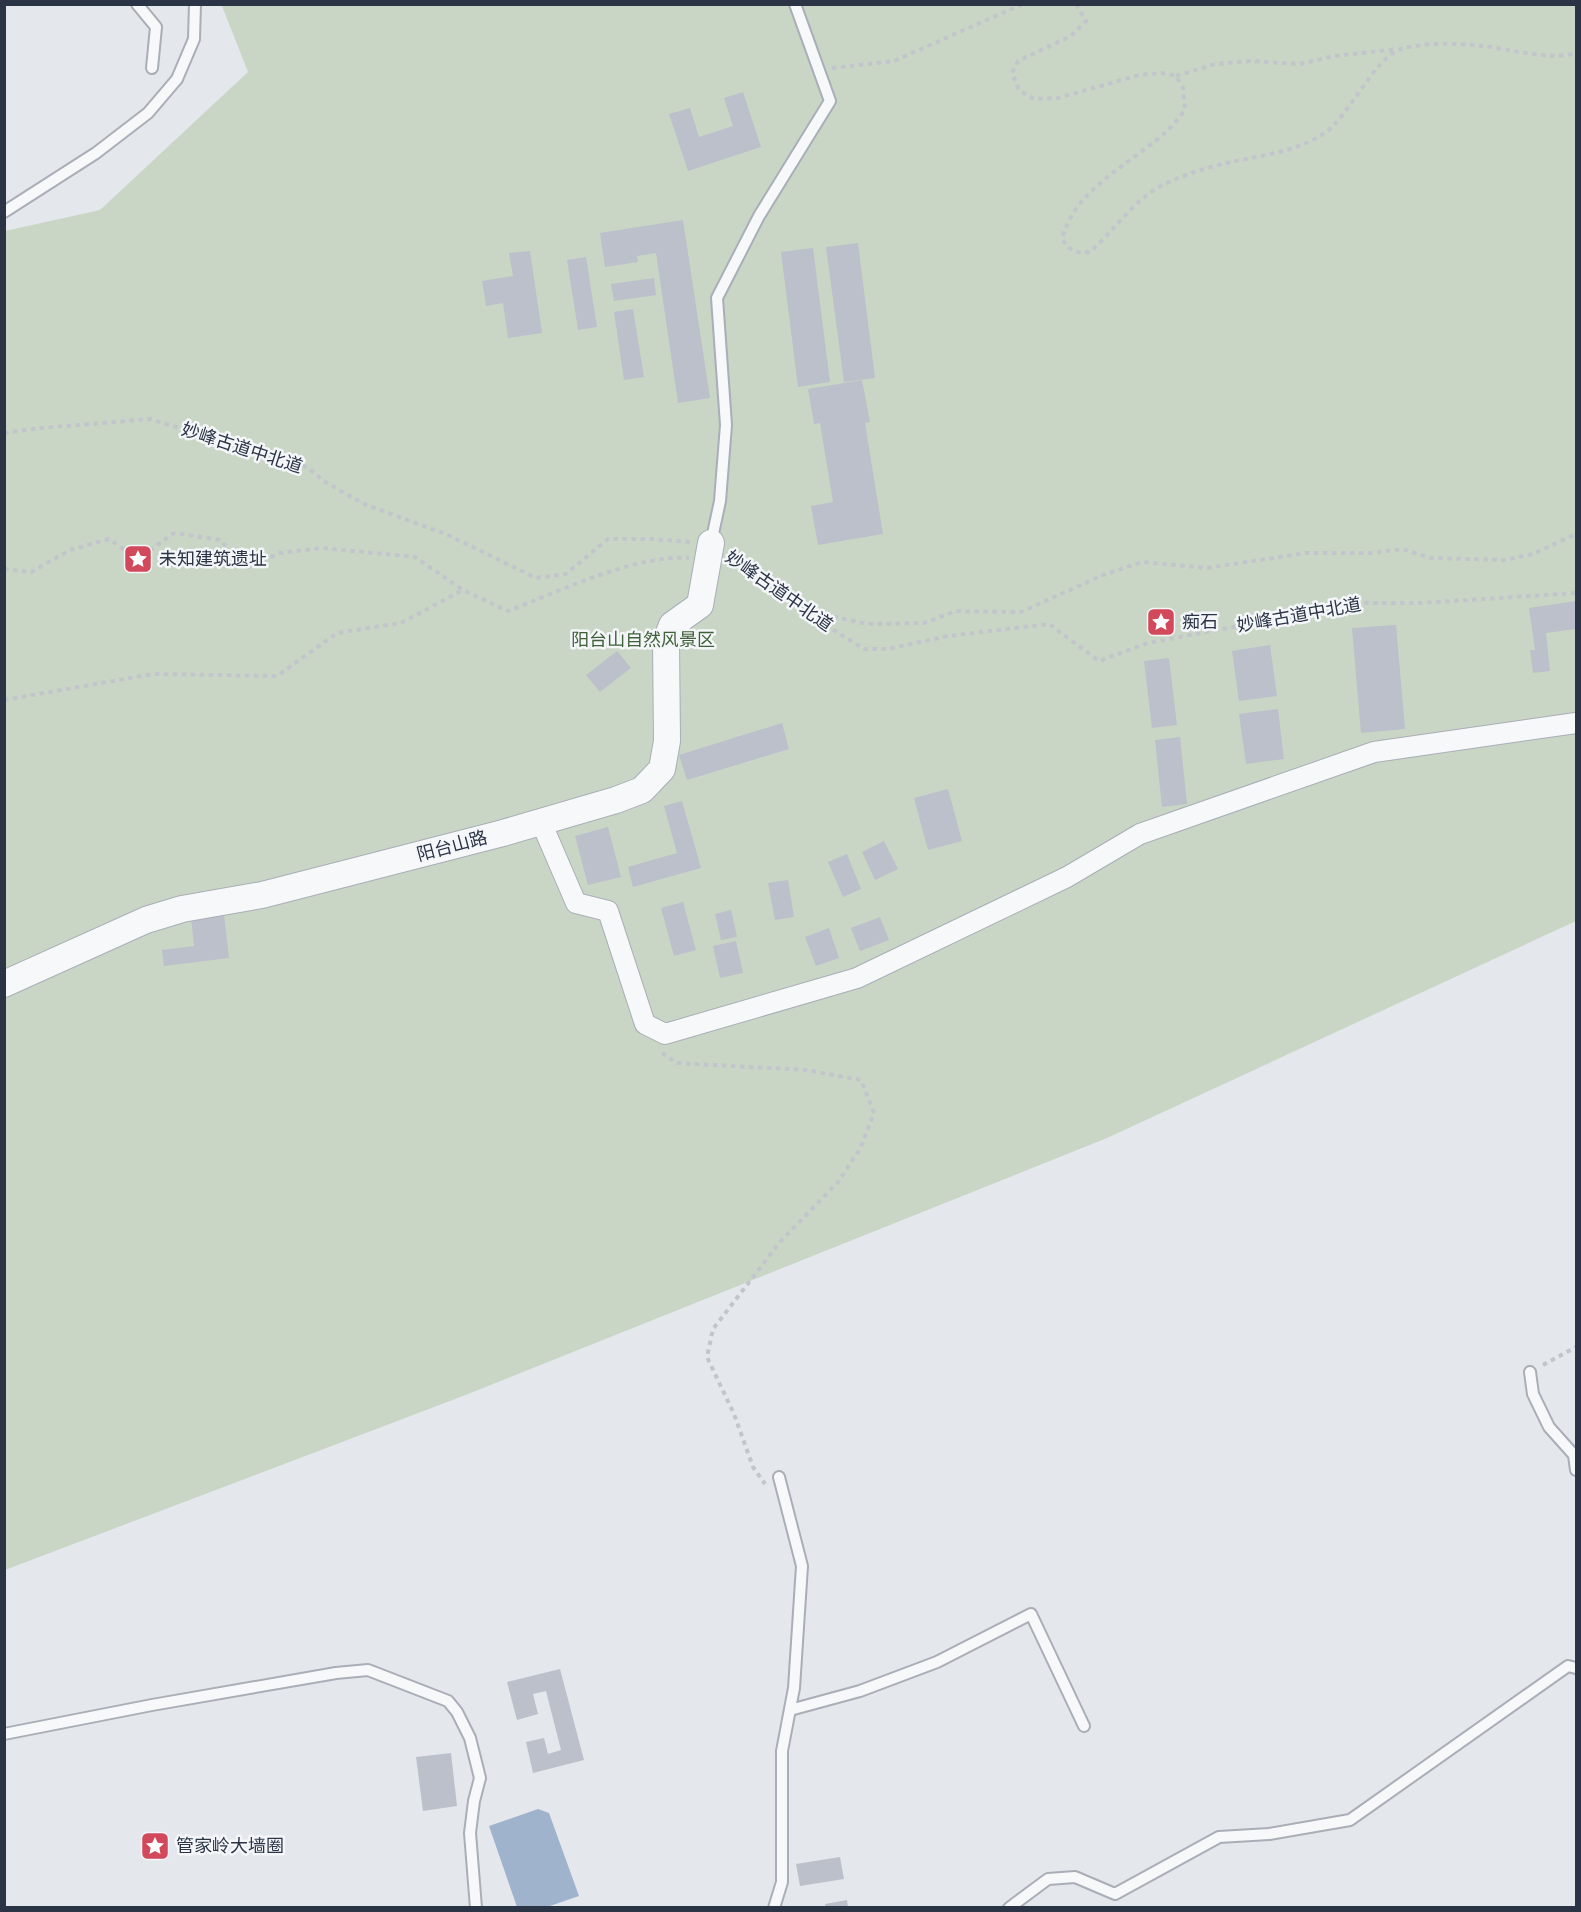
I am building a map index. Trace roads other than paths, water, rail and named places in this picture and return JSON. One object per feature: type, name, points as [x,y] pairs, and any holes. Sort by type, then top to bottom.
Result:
[{"type":"street","name":"阳台山路","points":[[4,984],[146,920],[182,909],[262,895],[541,822],[642,790],[662,769],[667,741],[666,641],[672,625],[700,605],[710,551]]},
{"type":"street","points":[[541,822],[576,903],[608,911],[645,1024],[664,1034],[857,978],[1067,877],[1140,834],[1374,752],[1576,723]]},
{"type":"lane","points":[[137,4],[156,27],[152,68]]},
{"type":"lane","points":[[4,212],[96,153],[148,113],[177,79],[194,39],[195,4]]},
{"type":"lane","points":[[710,551],[720,501],[726,424],[717,298],[759,216],[830,101],[795,4]]},
{"type":"lane","points":[[1530,1372],[1533,1394],[1549,1427],[1574,1455],[1576,1470]]},
{"type":"lane","points":[[774,1908],[782,1882],[782,1751],[794,1688],[802,1566],[779,1478]]},
{"type":"lane","points":[[790,1710],[860,1691],[937,1662],[1031,1614],[1084,1726]]},
{"type":"lane","points":[[1010,1908],[1048,1879],[1075,1877],[1115,1894],[1219,1837],[1269,1834],[1350,1820],[1568,1666],[1576,1668]]},
{"type":"lane","points":[[4,1734],[297,1679],[368,1671],[378,1674],[448,1701],[457,1712],[470,1738],[480,1778],[470,1833],[476,1908]]},
{"type":"water","points":[[538,1809],[549,1813],[579,1896],[547,1907],[517,1907],[489,1826]]},
{"type":"place","name":"未知建筑遗址","points":[[138,559]]},
{"type":"place","name":"痴石","points":[[1161,622]]},
{"type":"place","name":"管家岭大墙圈","points":[[155,1846]]},
{"type":"park label","name":"阳台山自然风景区","points":[[643,640]]}]
